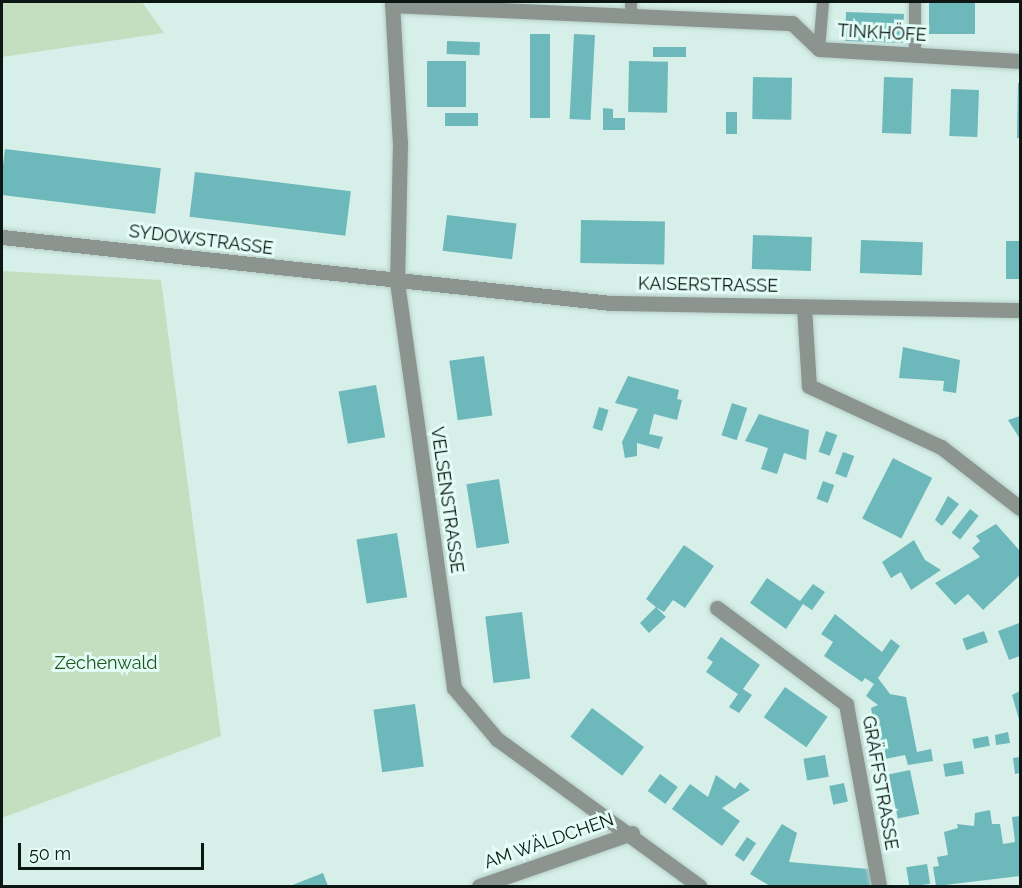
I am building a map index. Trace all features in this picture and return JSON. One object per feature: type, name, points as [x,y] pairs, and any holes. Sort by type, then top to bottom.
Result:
[{"type":"street","name":"TINKHÖFE","points":[[392,3],[631,9],[792,23],[819,49],[1020,61]]},
{"type":"street","name":"VELSENSTRASSE","points":[[392,3],[400,143],[397,282],[454,688],[497,739],[632,833],[699,886]]},
{"type":"street","name":"SYDOWSTRASSE","points":[[2,237],[397,282]]},
{"type":"street","name":"KAISERSTRASSE","points":[[397,282],[611,303],[1020,310]]},
{"type":"street","points":[[804,307],[808,386],[941,447],[1020,508]]},
{"type":"street","name":"GRÄFFSTRASSE","points":[[717,608],[846,704],[879,886]]},
{"type":"street","name":"AM WÄLDCHEN","points":[[479,886],[632,833]]},
{"type":"lane","points":[[819,49],[823,2]]},
{"type":"lane","points":[[915,2],[915,54]]},
{"type":"green space","points":[[2,2],[142,2],[164,33],[2,57]]},
{"type":"green space","name":"Zechenwald","points":[[2,271],[161,280],[221,736],[2,818]]},
{"type":"building","points":[[929,2],[975,2],[975,34],[929,34]]},
{"type":"building","points":[[846,12],[904,14],[903,43],[845,41]]},
{"type":"building","points":[[530,34],[550,34],[550,118],[530,118]]},
{"type":"building","points":[[574,34],[595,35],[591,120],[570,119]]},
{"type":"building","points":[[447,41],[480,42],[480,55],[447,54]]},
{"type":"building","points":[[653,47],[686,47],[686,57],[653,57]]},
{"type":"building","points":[[427,61],[466,61],[466,107],[427,107]]},
{"type":"building","points":[[629,61],[668,62],[667,113],[628,112]]},
{"type":"building","points":[[753,77],[792,78],[791,120],[752,119]]},
{"type":"building","points":[[884,77],[913,78],[911,134],[882,133]]},
{"type":"building","points":[[1018,83],[1020,83],[1020,138],[1017,138]]},
{"type":"building","points":[[951,89],[979,90],[977,137],[949,136]]},
{"type":"building","points":[[603,108],[613,109],[613,118],[625,118],[625,130],[603,130]]},
{"type":"building","points":[[726,112],[737,112],[737,134],[726,134]]},
{"type":"building","points":[[445,113],[478,113],[478,126],[445,126]]},
{"type":"building","points":[[5,149],[161,168],[155,214],[2,195]]},
{"type":"building","points":[[195,172],[351,191],[345,236],[190,217]]},
{"type":"building","points":[[447,215],[516,224],[512,259],[443,251]]},
{"type":"building","points":[[581,220],[665,221],[664,264],[580,263]]},
{"type":"building","points":[[753,235],[812,237],[811,271],[752,269]]},
{"type":"building","points":[[861,240],[923,242],[922,275],[860,273]]},
{"type":"building","points":[[1006,241],[1020,241],[1020,279],[1006,279]]},
{"type":"building","points":[[903,347],[960,360],[956,393],[943,391],[944,381],[899,378]]},
{"type":"building","points":[[484,356],[492,415],[458,420],[449,361]]},
{"type":"building","points":[[628,376],[679,390],[677,399],[682,400],[677,420],[654,414],[649,434],[663,437],[659,449],[637,443],[637,456],[625,458],[622,442],[638,409],[615,403]]},
{"type":"building","points":[[376,385],[385,437],[348,444],[339,392]]},
{"type":"building","points":[[732,403],[747,408],[737,440],[721,435]]},
{"type":"building","points":[[599,407],[609,410],[602,431],[593,428]]},
{"type":"building","points":[[759,414],[809,430],[806,460],[784,453],[777,474],[761,469],[768,448],[745,441]]},
{"type":"building","points":[[1020,416],[1020,439],[1008,420]]},
{"type":"building","points":[[826,431],[837,435],[830,456],[818,452]]},
{"type":"building","points":[[843,452],[854,456],[846,478],[835,474]]},
{"type":"building","points":[[893,458],[932,478],[901,539],[862,519]]},
{"type":"building","points":[[499,479],[509,543],[477,548],[466,484]]},
{"type":"building","points":[[823,481],[834,485],[828,503],[817,499]]},
{"type":"building","points":[[948,496],[959,504],[942,526],[935,520]]},
{"type":"building","points":[[970,509],[979,516],[960,539],[952,533]]},
{"type":"building","points":[[996,524],[1020,551],[1020,575],[983,610],[968,594],[955,605],[935,583],[980,557],[972,548],[980,541],[976,536]]},
{"type":"building","points":[[397,533],[407,597],[367,604],[357,539]]},
{"type":"building","points":[[914,540],[925,560],[941,570],[911,590],[901,572],[891,578],[882,562]]},
{"type":"building","points":[[684,545],[714,566],[685,608],[673,600],[664,612],[646,599]]},
{"type":"building","points":[[767,578],[800,601],[813,584],[825,592],[812,610],[803,604],[786,629],[750,603]]},
{"type":"building","points":[[656,607],[666,617],[649,633],[640,623]]},
{"type":"building","points":[[522,612],[530,679],[493,683],[485,617]]},
{"type":"building","points":[[835,614],[882,652],[891,639],[900,646],[878,678],[890,694],[906,697],[917,752],[931,749],[933,761],[908,765],[905,755],[880,760],[871,708],[878,705],[866,696],[874,684],[865,678],[862,682],[824,656],[833,642],[821,634]]},
{"type":"building","points":[[1019,623],[1020,656],[1009,660],[998,631]]},
{"type":"building","points":[[984,631],[988,642],[966,650],[962,639]]},
{"type":"building","points":[[721,637],[760,665],[743,689],[752,695],[739,713],[729,707],[738,694],[706,672],[713,662],[707,658]]},
{"type":"building","points":[[785,687],[828,717],[806,747],[764,717]]},
{"type":"building","points":[[1020,691],[1020,723],[1012,695]]},
{"type":"building","points":[[415,704],[424,766],[382,772],[373,710]]},
{"type":"building","points":[[592,708],[644,747],[622,776],[570,737]]},
{"type":"building","points":[[1008,732],[1010,743],[996,745],[995,735]]},
{"type":"building","points":[[988,736],[990,746],[974,749],[972,739]]},
{"type":"building","points":[[825,755],[829,777],[807,780],[803,759]]},
{"type":"building","points":[[1020,757],[1020,773],[1015,774],[1013,758]]},
{"type":"building","points":[[962,761],[964,774],[945,777],[943,764]]},
{"type":"building","points":[[910,770],[919,814],[898,819],[888,775]]},
{"type":"building","points":[[660,774],[678,787],[665,804],[648,791]]},
{"type":"building","points":[[716,775],[735,789],[740,782],[750,790],[722,808],[740,821],[722,846],[672,809],[690,784],[708,797]]},
{"type":"building","points":[[844,783],[848,802],[833,805],[829,786]]},
{"type":"building","points":[[990,810],[992,824],[1000,824],[1003,844],[1015,842],[1012,817],[1020,816],[1020,876],[936,886],[933,867],[939,866],[937,857],[948,855],[944,832],[958,828],[957,824],[974,826],[975,813]]},
{"type":"building","points":[[782,824],[797,833],[789,862],[869,869],[872,886],[770,886],[750,874]]},
{"type":"building","points":[[747,837],[756,843],[744,861],[735,855]]},
{"type":"building","points":[[927,864],[930,884],[909,886],[906,867]]},
{"type":"building","points":[[323,873],[328,886],[290,886]]}]
